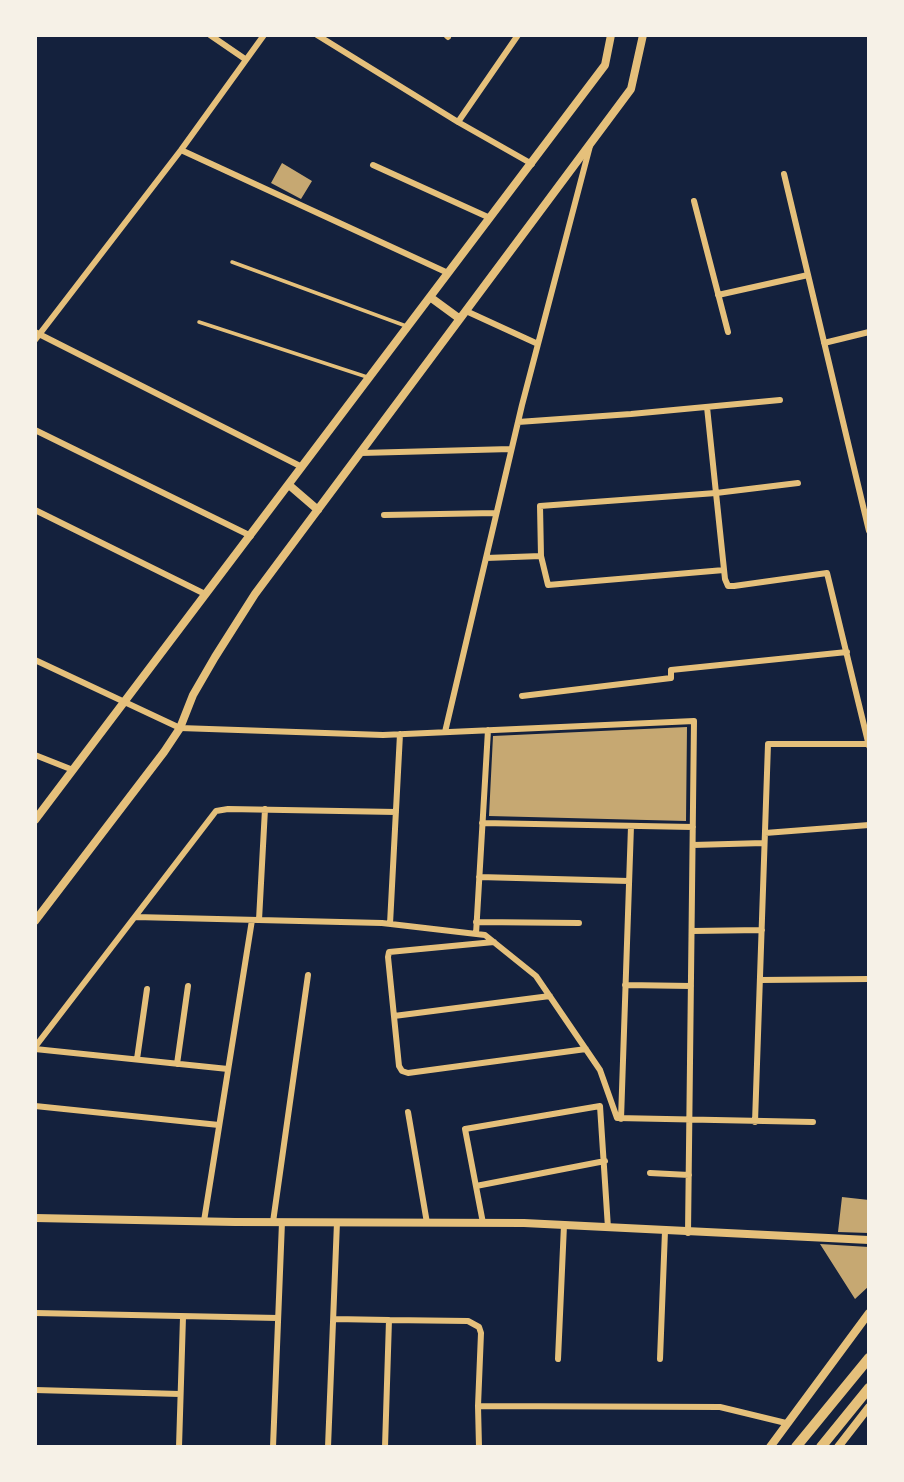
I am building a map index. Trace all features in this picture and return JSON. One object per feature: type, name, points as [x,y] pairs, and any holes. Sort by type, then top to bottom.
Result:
[{"type":"main road","points":[[796,1447],[869,1358]]},
{"type":"main road","points":[[821,1447],[869,1388]]},
{"type":"street","points":[[210,35],[245,59]]},
{"type":"street","points":[[264,35],[181,150],[36,336],[302,467]]},
{"type":"street","points":[[317,35],[532,164]]},
{"type":"street","points":[[458,122],[518,35]]},
{"type":"street","points":[[35,820],[605,65],[611,35]]},
{"type":"street","points":[[35,921],[180,728],[193,695],[255,594],[631,89],[643,35]]},
{"type":"street","points":[[445,732],[511,449],[590,144]]},
{"type":"street","points":[[181,150],[448,273]]},
{"type":"street","points":[[373,165],[490,218]]},
{"type":"street","points":[[783,174],[865,499],[869,531]]},
{"type":"street","points":[[694,201],[728,332]]},
{"type":"street","points":[[718,295],[808,275]]},
{"type":"street","points":[[430,297],[460,319]]},
{"type":"street","points":[[466,311],[538,344]]},
{"type":"street","points":[[824,343],[869,332]]},
{"type":"street","points":[[518,422],[780,400]]},
{"type":"street","points":[[707,407],[724,570],[728,586],[827,573],[869,745],[768,744],[755,1122]]},
{"type":"street","points":[[35,430],[251,536]]},
{"type":"street","points":[[360,453],[511,449]]},
{"type":"street","points":[[724,570],[548,585],[541,556],[540,506],[716,493],[798,483]]},
{"type":"street","points":[[289,485],[317,510]]},
{"type":"street","points":[[35,510],[205,594]]},
{"type":"street","points":[[384,515],[496,513]]},
{"type":"street","points":[[486,558],[541,556]]},
{"type":"street","points":[[522,696],[671,678],[671,670],[847,652]]},
{"type":"street","points":[[35,660],[180,728],[400,734],[694,721],[688,1233]]},
{"type":"street","points":[[476,934],[488,730]]},
{"type":"street","points":[[390,924],[400,734]]},
{"type":"street","points":[[35,755],[73,770]]},
{"type":"street","points":[[35,1048],[216,811],[228,808],[396,812]]},
{"type":"street","points":[[204,1222],[255,920],[265,809]]},
{"type":"street","points":[[482,823],[693,827]]},
{"type":"street","points":[[765,833],[869,825]]},
{"type":"street","points":[[621,1119],[631,826]]},
{"type":"street","points":[[693,845],[764,843]]},
{"type":"street","points":[[479,877],[629,881]]},
{"type":"street","points":[[135,917],[390,924],[485,935],[536,976],[600,1070],[617,1118],[813,1122]]},
{"type":"street","points":[[476,922],[579,923]]},
{"type":"street","points":[[692,931],[762,930]]},
{"type":"street","points":[[494,942],[389,952],[399,1066],[402,1071],[408,1073],[586,1049]]},
{"type":"street","points":[[273,1447],[278,1318],[278,1222],[308,975]]},
{"type":"street","points":[[760,980],[869,979]]},
{"type":"street","points":[[625,985],[691,986]]},
{"type":"street","points":[[177,1064],[188,986]]},
{"type":"street","points":[[137,1059],[147,989]]},
{"type":"street","points":[[394,1016],[550,996]]},
{"type":"street","points":[[35,1048],[228,1069]]},
{"type":"street","points":[[35,1106],[219,1125]]},
{"type":"street","points":[[483,1223],[465,1129],[600,1106],[608,1228]]},
{"type":"street","points":[[408,1112],[427,1223]]},
{"type":"street","points":[[476,1186],[605,1161]]},
{"type":"street","points":[[650,1173],[689,1175]]},
{"type":"street","points":[[38,1216],[204,1222],[564,1225],[869,1240]]},
{"type":"street","points":[[328,1447],[337,1222]]},
{"type":"street","points":[[558,1359],[564,1225]]},
{"type":"street","points":[[660,1359],[666,1231]]},
{"type":"street","points":[[35,1313],[278,1318]]},
{"type":"street","points":[[769,1447],[869,1313]]},
{"type":"street","points":[[179,1447],[183,1317]]},
{"type":"street","points":[[334,1319],[468,1321],[479,1327],[479,1447]]},
{"type":"street","points":[[385,1447],[389,1320]]},
{"type":"street","points":[[35,1390],[180,1394]]},
{"type":"street","points":[[478,1406],[720,1407],[786,1423]]},
{"type":"street","points":[[838,1447],[869,1407]]},
{"type":"lane","points":[[232,262],[408,327]]},
{"type":"lane","points":[[199,322],[369,378]]},
{"type":"building","points":[[282,163],[312,181],[301,199],[271,183]]},
{"type":"building","points":[[687,727],[686,821],[489,816],[493,736]]},
{"type":"building","points":[[842,1197],[869,1200],[869,1233],[838,1232]]},
{"type":"building","points":[[820,1244],[869,1247],[869,1286],[855,1299]]}]
